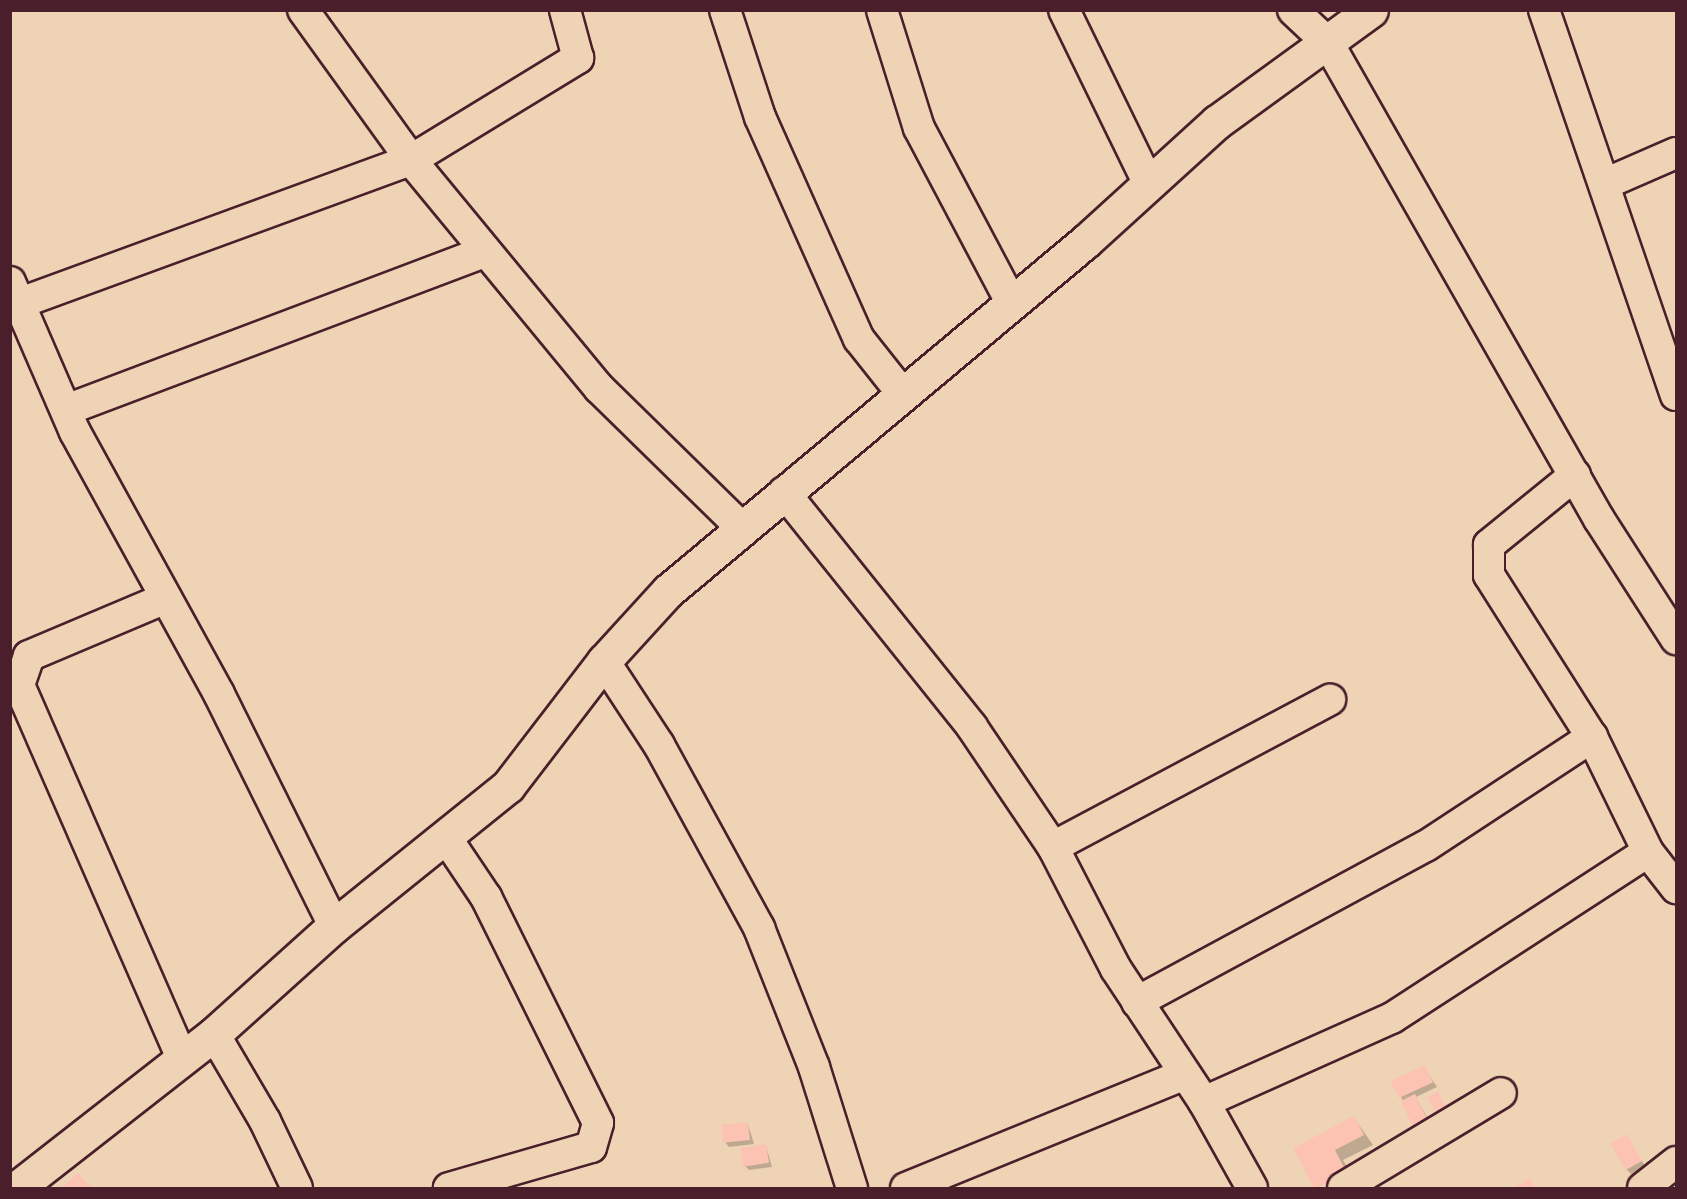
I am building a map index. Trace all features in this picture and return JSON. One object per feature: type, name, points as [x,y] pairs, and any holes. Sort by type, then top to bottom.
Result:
[{"type":"street","points":[[303,10],[411,160],[598,388],[741,527]]},
{"type":"street","points":[[334,926],[166,598],[66,410],[15,293],[411,160],[578,58],[565,10]]},
{"type":"street","points":[[725,10],[759,117],[854,329],[901,392]]},
{"type":"street","points":[[882,10],[919,128],[1011,302]]},
{"type":"street","points":[[1064,10],[1149,184]]},
{"type":"street","points":[[1293,10],[1328,42],[1575,475],[1677,639]]},
{"type":"street","points":[[17,1188],[214,1034],[334,926],[447,839],[508,786],[604,661],[668,591],[741,527],[1011,302],[1149,184],[1217,122],[1371,10]]},
{"type":"street","points":[[1545,10],[1607,183],[1677,395]]},
{"type":"street","points":[[1607,183],[1677,153]]},
{"type":"street","points":[[66,410],[485,252]]},
{"type":"street","points":[[1575,475],[1489,545],[1489,575],[1592,738],[1648,852],[1677,888]]},
{"type":"street","points":[[784,492],[972,728],[1053,847],[1137,1002],[1204,1102],[1252,1188]]},
{"type":"street","points":[[166,598],[29,656],[20,685],[182,1058]]},
{"type":"street","points":[[604,661],[660,745],[759,928],[814,1067],[852,1188]]},
{"type":"street","points":[[1053,847],[1330,700]]},
{"type":"street","points":[[1137,1002],[1426,846],[1592,738]]},
{"type":"street","points":[[447,839],[486,897],[598,1123],[591,1146],[449,1188]]},
{"type":"street","points":[[1204,1102],[1392,1018],[1648,852]]},
{"type":"street","points":[[214,1034],[265,1121],[297,1188]]},
{"type":"street","points":[[906,1188],[1185,1074]]},
{"type":"street","points":[[1342,1188],[1501,1093]]},
{"type":"street","points":[[1643,1188],[1677,1162]]},
{"type":"building","points":[[1425,1065],[1433,1082],[1399,1098],[1391,1081]]},
{"type":"building","points":[[1438,1091],[1446,1107],[1435,1112],[1427,1096]]},
{"type":"building","points":[[1415,1094],[1427,1119],[1413,1126],[1401,1101]]},
{"type":"building","points":[[1354,1116],[1364,1135],[1335,1150],[1348,1175],[1314,1188],[1293,1148]]},
{"type":"building","points":[[748,1122],[750,1140],[723,1143],[721,1125]]},
{"type":"building","points":[[1627,1134],[1642,1161],[1625,1170],[1610,1143]]},
{"type":"building","points":[[766,1144],[769,1163],[743,1167],[740,1148]]},
{"type":"building","points":[[78,1173],[92,1188],[62,1187]]},
{"type":"building","points":[[1529,1178],[1536,1188],[1514,1188]]}]
